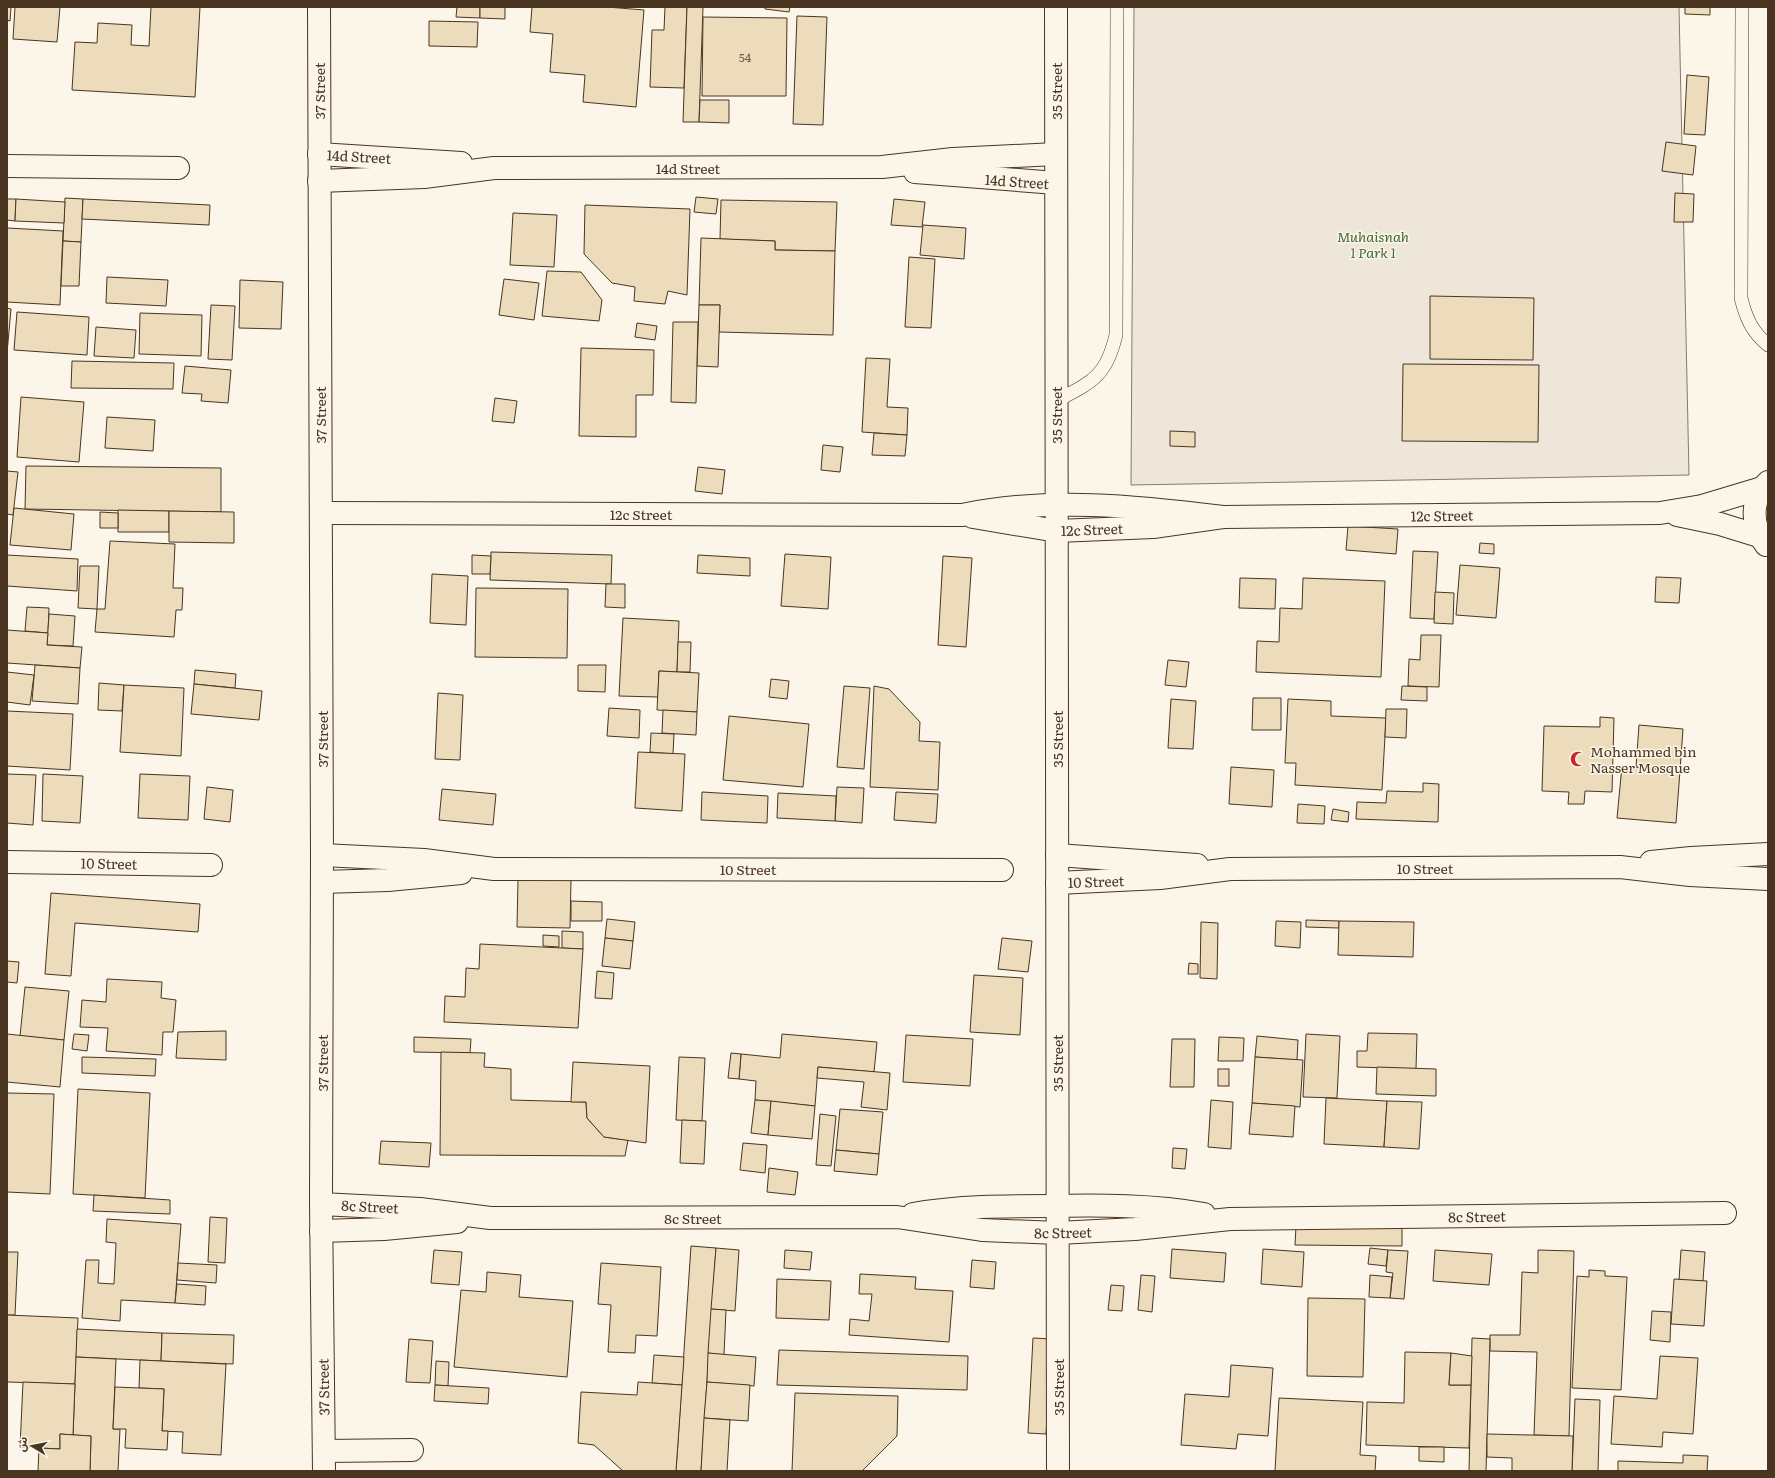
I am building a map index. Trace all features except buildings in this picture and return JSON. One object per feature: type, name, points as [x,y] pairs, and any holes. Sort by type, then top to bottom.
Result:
[{"type":"street","name":"37 Street","points":[[319,7],[322,854],[321,1231],[324,1461]]},
{"type":"street","name":"35 Street","points":[[1056,7],[1058,1471]]},
{"type":"street","name":"14d Street","points":[[319,154],[424,160],[494,168],[882,167],[953,159],[1056,154]]},
{"type":"street","points":[[7,166],[178,168]]},
{"type":"street","name":"14d Street","points":[[882,167],[952,176],[1056,183]]},
{"type":"street","name":"14d Street","points":[[319,181],[424,177],[494,168]]},
{"type":"street","points":[[1764,542],[1754,520],[1755,503],[1765,485]]},
{"type":"street","name":"12c Street","points":[[962,514],[1009,524],[1057,531],[1153,527],[1223,518],[1660,513],[1702,506],[1765,485]]},
{"type":"street","name":"12c Street","points":[[321,513],[962,514],[1009,506],[1056,504],[1153,509],[1223,518]]},
{"type":"street","name":"12c Street","points":[[1660,513],[1700,519],[1740,529],[1764,542]]},
{"type":"street","name":"10 Street","points":[[322,854],[424,860],[494,869]]},
{"type":"street","name":"10 Street","points":[[1620,867],[1691,858],[1768,854]]},
{"type":"street","name":"10 Street","points":[[1057,855],[1160,861],[1230,869],[1620,867],[1690,875],[1768,879]]},
{"type":"street","name":"10 Street","points":[[7,862],[211,865]]},
{"type":"street","name":"10 Street","points":[[322,882],[424,877],[494,869],[1002,870]]},
{"type":"street","name":"10 Street","points":[[1057,883],[1160,878],[1230,869]]},
{"type":"street","name":"8c Street","points":[[321,1204],[420,1209],[490,1218]]},
{"type":"street","name":"8c Street","points":[[897,1218],[955,1208],[1058,1205],[1169,1209],[1230,1219]]},
{"type":"street","name":"8c Street","points":[[321,1231],[420,1226],[490,1218],[897,1218],[982,1230],[1058,1233],[1135,1229],[1230,1219],[1725,1213]]},
{"type":"street","points":[[324,1461],[412,1450]]},
{"type":"lane","points":[[1056,401],[1090,383],[1103,370],[1112,354],[1116,335],[1117,7]]},
{"type":"lane","points":[[1742,7],[1741,298],[1751,327],[1768,345]]},
{"type":"green space","name":"Muhaisnah 1 Park 1","points":[[1134,7],[1679,7],[1689,475],[1131,485]]},
{"type":"place","name":"Mohammed bin Nasser Mosque","points":[[1578,759]]}]
